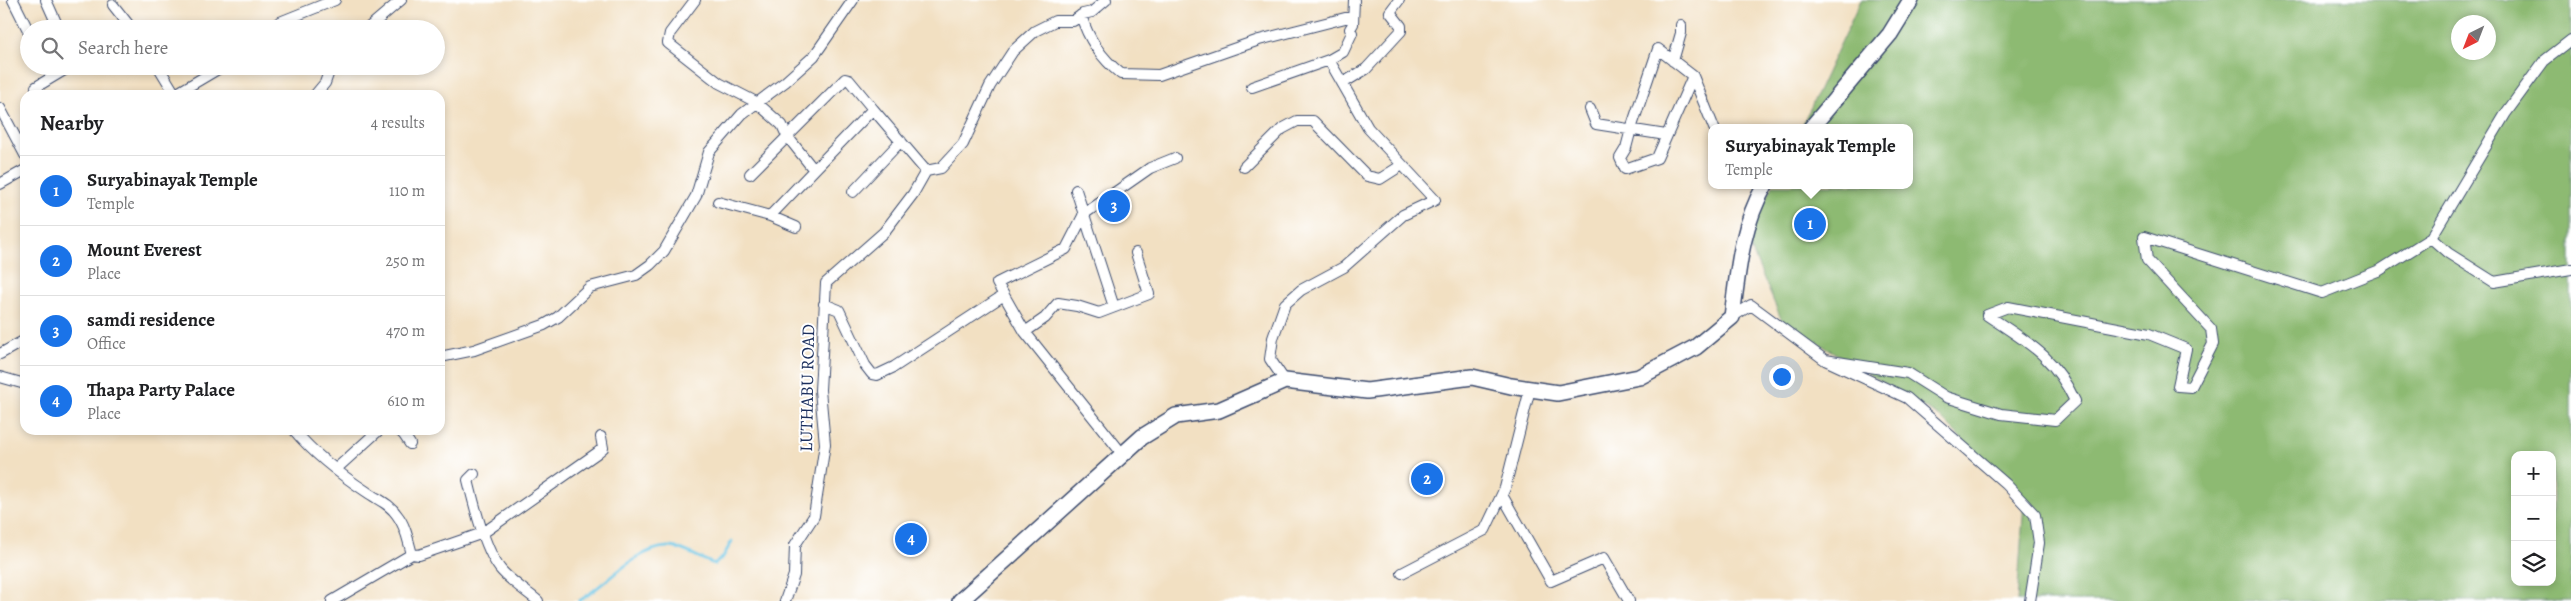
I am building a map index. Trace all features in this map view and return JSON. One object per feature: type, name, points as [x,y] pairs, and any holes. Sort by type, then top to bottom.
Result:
[{"type":"main road","points":[[1814,124],[1890,34],[1911,0]]},
{"type":"main road","points":[[967,599],[1124,456],[1142,437],[1176,416],[1219,410],[1285,382],[1367,391],[1472,377],[1558,393],[1639,377],[1696,347],[1732,317],[1740,256],[1752,208],[1763,189]]},
{"type":"street","points":[[13,0],[23,20]]},
{"type":"street","points":[[46,0],[55,20]]},
{"type":"street","points":[[285,20],[335,0]]},
{"type":"street","points":[[377,20],[401,0]]},
{"type":"street","points":[[695,0],[670,33],[668,43],[719,83],[756,102],[782,125],[787,136],[814,170]]},
{"type":"street","points":[[445,356],[474,350],[544,325],[558,317],[590,287],[636,275],[650,265],[664,251],[696,196],[709,152],[756,102],[785,82],[814,56],[853,0]]},
{"type":"street","points":[[750,174],[845,79],[849,80],[926,171],[942,168],[963,144],[990,86],[1013,51],[1035,31],[1054,21],[1073,21],[1081,15],[1092,12],[1106,0]]},
{"type":"street","points":[[1252,88],[1329,60],[1343,52],[1350,41],[1352,33],[1350,29],[1354,24],[1354,0]]},
{"type":"street","points":[[1343,83],[1366,69],[1401,31],[1401,26],[1390,12],[1399,0]]},
{"type":"street","points":[[113,5],[125,20]]},
{"type":"street","points":[[1081,15],[1086,33],[1120,74],[1159,75],[1259,40],[1353,16]]},
{"type":"street","points":[[1673,61],[1681,33],[1681,24]]},
{"type":"street","points":[[1825,360],[1908,373],[1946,397],[2001,414],[2055,420],[2075,401],[2064,379],[2045,355],[1987,316],[2008,308],[2148,334],[2186,349],[2178,386],[2191,387],[2213,344],[2211,329],[2147,260],[2144,237],[2322,293],[2380,270],[2432,238],[2506,113],[2544,61],[2571,40]]},
{"type":"street","points":[[1693,76],[1656,158],[1625,169],[1620,158],[1626,148],[1658,49],[1693,76],[1712,124]]},
{"type":"street","points":[[1285,382],[1270,359],[1273,338],[1286,304],[1301,290],[1344,267],[1403,215],[1435,200],[1368,128],[1329,60]]},
{"type":"street","points":[[38,90],[36,87],[49,75]]},
{"type":"street","points":[[163,75],[171,90]]},
{"type":"street","points":[[182,90],[208,75]]},
{"type":"street","points":[[319,90],[325,83],[327,75]]},
{"type":"street","points":[[0,108],[20,146]]},
{"type":"street","points":[[770,216],[873,109]]},
{"type":"street","points":[[1590,109],[1596,124],[1631,128],[1666,136]]},
{"type":"street","points":[[1244,167],[1282,129],[1297,121],[1313,121],[1367,176],[1380,178],[1402,165]]},
{"type":"street","points":[[853,192],[901,141]]},
{"type":"street","points":[[1124,456],[1025,332],[997,283],[1066,249],[1084,214],[1150,168],[1175,158]]},
{"type":"street","name":"LUTHABU ROAD","points":[[785,601],[794,576],[795,545],[814,516],[825,444],[820,390],[826,283],[884,232],[912,194],[926,171]]},
{"type":"street","points":[[0,184],[20,173]]},
{"type":"street","points":[[1076,190],[1114,308]]},
{"type":"street","points":[[718,202],[770,216],[796,227]]},
{"type":"street","points":[[2432,238],[2448,253],[2494,282],[2571,269]]},
{"type":"street","points":[[1025,332],[1044,318],[1058,304],[1077,306],[1099,314],[1149,294],[1136,253]]},
{"type":"street","points":[[824,304],[838,310],[865,365],[872,374],[877,375],[894,367],[1004,295]]},
{"type":"street","points":[[1732,317],[1751,306],[1825,360],[1907,398],[2006,484],[2035,515],[2039,543],[2030,601]]},
{"type":"street","points":[[0,354],[20,343]]},
{"type":"street","points":[[0,377],[20,383]]},
{"type":"street","points":[[1402,573],[1485,530],[1502,495],[1530,389]]},
{"type":"street","points":[[298,435],[305,444],[336,469],[368,493],[385,502],[397,514],[402,523],[412,554]]},
{"type":"street","points":[[336,469],[373,435]]},
{"type":"street","points":[[332,601],[412,554],[420,555],[483,533],[597,454],[603,448],[601,436]]},
{"type":"street","points":[[474,474],[468,480],[483,533],[501,570],[538,601]]},
{"type":"street","points":[[1502,495],[1550,581],[1604,558],[1630,601]]},
{"type":"green space","points":[[1861,0],[2571,0],[2571,601],[2017,601],[2024,501],[1940,417],[1782,321],[1747,239],[1771,189],[1913,189],[1913,124],[1803,124]]},
{"type":"waterway","points":[[579,601],[633,560],[656,549],[673,547],[715,564],[723,557],[732,541]]},
{"type":"place","name":"samdi residence","points":[[1114,206]]},
{"type":"place","name":"Suryabinayak Temple","points":[[1810,224]]},
{"type":"place","name":"Mount Everest","points":[[1427,479]]},
{"type":"place","name":"Thapa Party Palace","points":[[911,539]]}]
